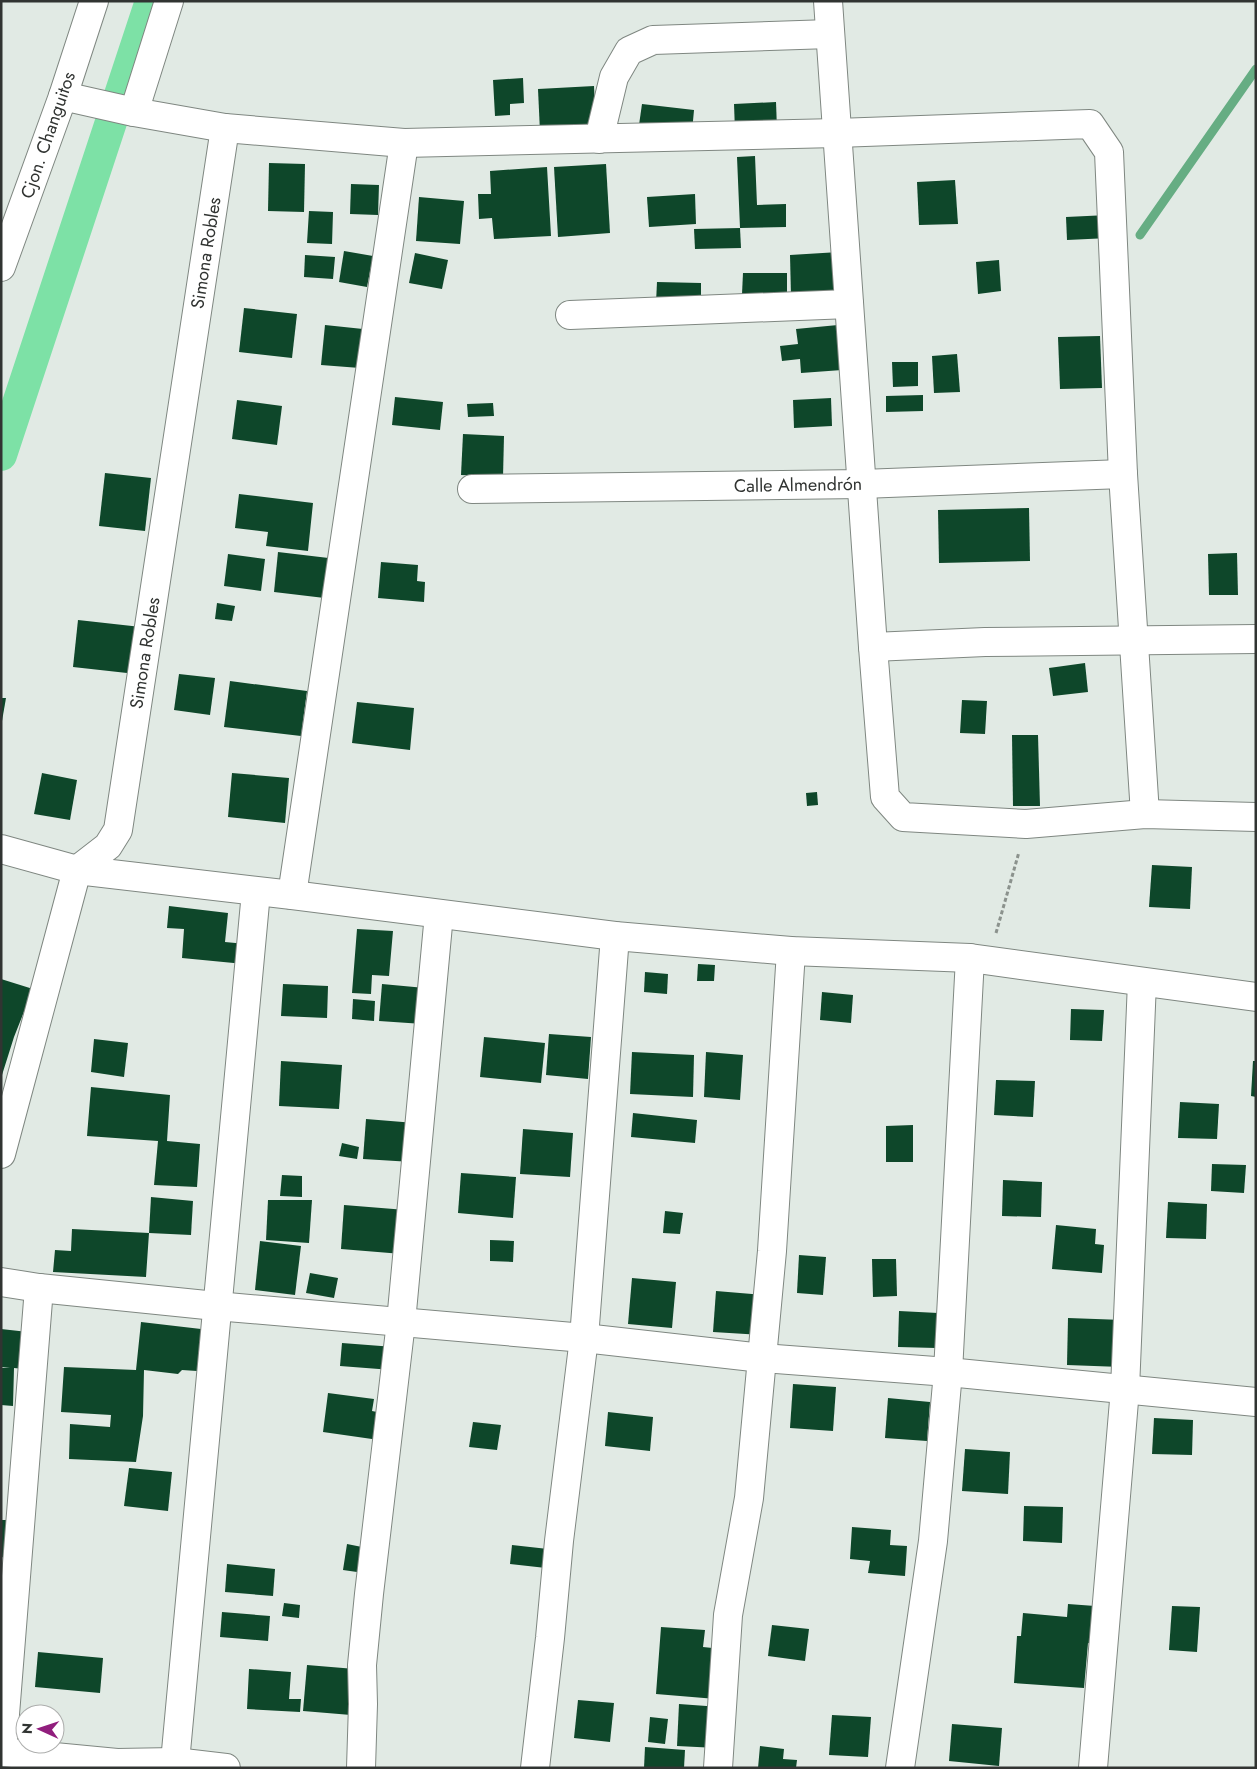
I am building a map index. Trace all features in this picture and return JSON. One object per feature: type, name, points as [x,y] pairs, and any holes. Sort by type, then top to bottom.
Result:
[{"type":"street","name":"Cjon. Changuitos","points":[[1,267],[74,99],[94,1]]},
{"type":"street","points":[[127,110],[170,1]]},
{"type":"street","points":[[828,1],[873,647],[886,797],[903,817],[1026,824],[1145,814],[1256,817]]},
{"type":"street","points":[[599,139],[614,77],[629,51],[652,40],[830,34]]},
{"type":"street","points":[[74,99],[225,128],[404,143],[837,133],[1090,124],[1109,152],[1123,474],[1145,814]]},
{"type":"street","name":"Simona Robles","points":[[76,870],[108,846],[118,830],[225,128]]},
{"type":"street","points":[[292,895],[404,143]]},
{"type":"street","points":[[570,315],[849,304]]},
{"type":"street","name":"Calle Almendrón","points":[[472,489],[862,484],[1123,474]]},
{"type":"street","points":[[873,647],[985,642],[1256,639]]},
{"type":"street","points":[[1,849],[76,870],[615,936],[791,951],[970,958],[1256,998]]},
{"type":"street","points":[[1,1154],[76,870]]},
{"type":"street","points":[[174,1762],[256,892]]},
{"type":"street","points":[[362,1768],[362,1665],[368,1594],[401,1322],[440,914]]},
{"type":"street","points":[[535,1768],[550,1638],[558,1541],[584,1338],[615,936]]},
{"type":"street","points":[[718,1768],[728,1615],[749,1498],[772,1251],[791,951]]},
{"type":"street","points":[[900,1768],[933,1541],[948,1372],[970,958]]},
{"type":"street","points":[[1094,1768],[1125,1389],[1142,982]]},
{"type":"street","points":[[1,1282],[39,1288],[216,1306],[584,1338],[762,1358],[948,1372],[1256,1402]]},
{"type":"street","points":[[39,1288],[2,1752],[117,1763],[174,1762],[226,1768]]},
{"type":"path","points":[[970,958],[992,944],[1026,824]]},
{"type":"building","points":[[523,78],[524,103],[510,104],[510,115],[495,116],[493,80]]},
{"type":"building","points":[[594,86],[596,129],[540,132],[538,89]]},
{"type":"building","points":[[776,102],[777,129],[735,131],[734,104]]},
{"type":"building","points":[[642,104],[694,110],[692,132],[639,125]]},
{"type":"building","points":[[755,156],[757,205],[786,204],[786,227],[740,228],[737,157]]},
{"type":"building","points":[[269,163],[305,164],[304,212],[268,211]]},
{"type":"building","points":[[606,164],[610,233],[558,237],[554,167]]},
{"type":"building","points":[[547,167],[551,236],[494,239],[492,218],[479,219],[478,194],[491,194],[490,171]]},
{"type":"building","points":[[955,180],[958,224],[919,225],[917,182]]},
{"type":"building","points":[[351,184],[379,185],[378,215],[350,214]]},
{"type":"building","points":[[695,194],[696,224],[649,227],[647,197]]},
{"type":"building","points":[[419,197],[464,201],[460,244],[416,241]]},
{"type":"building","points":[[309,211],[333,212],[332,244],[307,243]]},
{"type":"building","points":[[1108,215],[1109,238],[1067,240],[1066,217]]},
{"type":"building","points":[[740,228],[741,248],[695,249],[694,229]]},
{"type":"building","points":[[344,251],[373,256],[367,287],[339,282]]},
{"type":"building","points":[[839,252],[841,294],[791,296],[790,255]]},
{"type":"building","points":[[415,253],[448,260],[442,289],[409,283]]},
{"type":"building","points":[[305,255],[335,257],[333,279],[304,277]]},
{"type":"building","points":[[999,260],[1001,291],[978,294],[976,262]]},
{"type":"building","points":[[743,273],[787,273],[787,294],[742,294]]},
{"type":"building","points":[[657,282],[701,283],[701,304],[656,303]]},
{"type":"building","points":[[244,308],[297,314],[292,358],[239,352]]},
{"type":"building","points":[[325,325],[363,329],[360,368],[321,365]]},
{"type":"building","points":[[838,325],[842,370],[801,373],[800,359],[782,361],[780,346],[798,344],[796,329]]},
{"type":"building","points":[[1100,336],[1102,388],[1060,389],[1058,337]]},
{"type":"building","points":[[957,354],[960,392],[934,393],[932,356]]},
{"type":"building","points":[[892,362],[918,362],[918,386],[893,387]]},
{"type":"building","points":[[923,395],[923,411],[886,412],[886,396]]},
{"type":"building","points":[[395,397],[443,402],[440,430],[392,425]]},
{"type":"building","points":[[831,398],[832,426],[794,428],[793,400]]},
{"type":"building","points":[[237,400],[282,406],[277,445],[232,439]]},
{"type":"building","points":[[493,403],[494,416],[468,417],[467,404]]},
{"type":"building","points":[[463,434],[504,436],[503,477],[461,475]]},
{"type":"building","points":[[105,473],[151,478],[145,531],[99,526]]},
{"type":"building","points":[[239,494],[313,503],[308,551],[266,546],[268,532],[235,528]]},
{"type":"building","points":[[1029,508],[1030,561],[939,563],[938,510]]},
{"type":"building","points":[[278,552],[337,559],[333,599],[274,592]]},
{"type":"building","points":[[1237,553],[1238,595],[1209,595],[1208,554]]},
{"type":"building","points":[[228,554],[265,559],[261,591],[224,586]]},
{"type":"building","points":[[381,562],[418,565],[417,581],[425,582],[424,602],[378,598]]},
{"type":"building","points":[[217,603],[235,606],[232,621],[215,619]]},
{"type":"building","points":[[78,620],[141,627],[136,674],[73,667]]},
{"type":"building","points":[[1085,663],[1088,692],[1053,696],[1049,668]]},
{"type":"building","points":[[179,674],[215,678],[210,715],[174,710]]},
{"type":"building","points":[[230,681],[307,691],[301,736],[224,727]]},
{"type":"building","points":[[1,698],[6,698],[2,721],[1,720]]},
{"type":"building","points":[[962,700],[987,701],[985,734],[960,733]]},
{"type":"building","points":[[357,702],[414,708],[410,750],[352,743]]},
{"type":"building","points":[[1012,735],[1038,735],[1040,806],[1013,806]]},
{"type":"building","points":[[42,773],[77,780],[70,820],[34,814]]},
{"type":"building","points":[[232,773],[289,778],[285,823],[228,817]]},
{"type":"building","points":[[817,792],[818,805],[807,806],[806,793]]},
{"type":"building","points":[[1152,865],[1192,867],[1190,909],[1149,907]]},
{"type":"building","points":[[169,906],[228,913],[225,942],[246,944],[244,964],[182,958],[184,929],[167,928]]},
{"type":"building","points":[[357,929],[393,931],[389,976],[372,975],[371,994],[352,993]]},
{"type":"building","points":[[698,964],[715,965],[714,981],[697,981]]},
{"type":"building","points":[[645,972],[668,974],[667,994],[644,992]]},
{"type":"building","points":[[1,979],[33,989],[14,1037],[2,1075]]},
{"type":"building","points":[[283,984],[328,986],[327,1018],[281,1016]]},
{"type":"building","points":[[382,984],[425,988],[423,1024],[379,1021]]},
{"type":"building","points":[[822,992],[853,995],[851,1023],[820,1020]]},
{"type":"building","points":[[353,999],[375,1001],[374,1021],[352,1019]]},
{"type":"building","points":[[1071,1009],[1104,1010],[1102,1041],[1070,1040]]},
{"type":"building","points":[[549,1034],[591,1037],[588,1079],[546,1075]]},
{"type":"building","points":[[484,1037],[545,1043],[541,1083],[480,1077]]},
{"type":"building","points":[[94,1039],[128,1043],[124,1077],[91,1072]]},
{"type":"building","points":[[632,1052],[694,1055],[693,1097],[630,1094]]},
{"type":"building","points":[[706,1052],[743,1055],[740,1100],[704,1097]]},
{"type":"building","points":[[281,1061],[342,1065],[339,1109],[279,1106]]},
{"type":"building","points":[[1253,1061],[1256,1061],[1256,1097],[1251,1096]]},
{"type":"building","points":[[996,1080],[1035,1081],[1033,1117],[994,1115]]},
{"type":"building","points":[[91,1087],[170,1095],[167,1141],[200,1144],[197,1187],[154,1185],[158,1141],[87,1136]]},
{"type":"building","points":[[1180,1102],[1219,1104],[1217,1139],[1178,1138]]},
{"type":"building","points":[[633,1113],[697,1120],[695,1143],[631,1137]]},
{"type":"building","points":[[366,1119],[415,1123],[412,1162],[363,1159]]},
{"type":"building","points":[[913,1125],[913,1162],[886,1162],[886,1126]]},
{"type":"building","points":[[523,1129],[573,1133],[570,1177],[520,1174]]},
{"type":"building","points":[[342,1143],[359,1147],[357,1159],[339,1156]]},
{"type":"building","points":[[1212,1164],[1246,1165],[1244,1193],[1211,1191]]},
{"type":"building","points":[[461,1173],[516,1177],[513,1218],[458,1213]]},
{"type":"building","points":[[282,1175],[302,1176],[302,1197],[280,1196]]},
{"type":"building","points":[[1003,1180],[1042,1182],[1041,1217],[1002,1216]]},
{"type":"building","points":[[151,1197],[193,1201],[191,1235],[149,1233]]},
{"type":"building","points":[[268,1200],[312,1200],[309,1243],[266,1240]]},
{"type":"building","points":[[1168,1202],[1207,1204],[1206,1239],[1166,1238]]},
{"type":"building","points":[[344,1205],[406,1210],[402,1254],[341,1249]]},
{"type":"building","points":[[665,1211],[683,1213],[680,1234],[663,1233]]},
{"type":"building","points":[[1056,1225],[1096,1229],[1095,1244],[1104,1245],[1102,1273],[1052,1269]]},
{"type":"building","points":[[72,1229],[149,1233],[146,1277],[53,1272],[55,1250],[71,1251]]},
{"type":"building","points":[[490,1240],[514,1241],[513,1262],[490,1261]]},
{"type":"building","points":[[260,1241],[301,1246],[295,1295],[255,1290]]},
{"type":"building","points":[[799,1255],[826,1257],[823,1295],[797,1293]]},
{"type":"building","points":[[872,1259],[896,1259],[897,1296],[873,1297]]},
{"type":"building","points":[[310,1273],[338,1278],[334,1298],[306,1293]]},
{"type":"building","points":[[632,1278],[676,1282],[672,1328],[628,1324]]},
{"type":"building","points":[[716,1291],[765,1295],[762,1335],[713,1332]]},
{"type":"building","points":[[899,1311],[938,1313],[936,1348],[898,1347]]},
{"type":"building","points":[[1068,1318],[1123,1320],[1121,1367],[1067,1365]]},
{"type":"building","points":[[141,1322],[201,1329],[197,1371],[182,1370],[178,1374],[144,1370],[143,1416],[136,1462],[69,1459],[70,1424],[110,1427],[111,1415],[61,1412],[64,1367],[136,1370]]},
{"type":"building","points":[[1,1329],[28,1332],[24,1369],[14,1368],[13,1406],[1,1405],[1,1368],[10,1368],[1,1367]]},
{"type":"building","points":[[342,1343],[394,1347],[392,1370],[340,1366]]},
{"type":"building","points":[[793,1384],[836,1387],[833,1431],[790,1428]]},
{"type":"building","points":[[328,1393],[374,1399],[372,1411],[382,1413],[379,1440],[323,1432]]},
{"type":"building","points":[[888,1398],[930,1402],[927,1441],[885,1438]]},
{"type":"building","points":[[608,1412],[653,1417],[650,1451],[605,1446]]},
{"type":"building","points":[[1154,1418],[1193,1420],[1192,1455],[1152,1454]]},
{"type":"building","points":[[473,1422],[501,1425],[497,1450],[469,1447]]},
{"type":"building","points":[[965,1449],[1010,1452],[1008,1494],[962,1491]]},
{"type":"building","points":[[129,1468],[172,1472],[168,1511],[124,1506]]},
{"type":"building","points":[[1024,1506],[1063,1507],[1062,1543],[1023,1541]]},
{"type":"building","points":[[1,1520],[11,1520],[7,1558],[1,1557]]},
{"type":"building","points":[[852,1527],[891,1530],[890,1545],[907,1546],[905,1576],[868,1573],[870,1561],[850,1559]]},
{"type":"building","points":[[347,1544],[367,1548],[364,1573],[343,1570]]},
{"type":"building","points":[[512,1545],[548,1549],[546,1568],[510,1564]]},
{"type":"building","points":[[227,1564],[275,1569],[273,1596],[225,1592]]},
{"type":"building","points":[[284,1603],[300,1605],[299,1618],[282,1616]]},
{"type":"building","points":[[1068,1604],[1095,1606],[1092,1644],[1088,1643],[1084,1688],[1014,1683],[1017,1636],[1021,1636],[1023,1613],[1067,1617]]},
{"type":"building","points":[[1172,1606],[1200,1607],[1197,1652],[1169,1650]]},
{"type":"building","points":[[222,1612],[270,1616],[268,1641],[220,1637]]},
{"type":"building","points":[[772,1625],[809,1629],[805,1661],[768,1656]]},
{"type":"building","points":[[661,1627],[705,1630],[703,1647],[722,1649],[711,1670],[710,1680],[717,1681],[716,1699],[656,1694]]},
{"type":"building","points":[[38,1652],[103,1658],[100,1693],[35,1687]]},
{"type":"building","points":[[307,1665],[355,1669],[351,1715],[303,1711]]},
{"type":"building","points":[[249,1669],[291,1672],[289,1699],[301,1699],[300,1712],[247,1709]]},
{"type":"building","points":[[578,1700],[614,1703],[610,1742],[574,1738]]},
{"type":"building","points":[[679,1704],[720,1707],[717,1748],[677,1746]]},
{"type":"building","points":[[832,1715],[871,1717],[868,1757],[829,1755]]},
{"type":"building","points":[[650,1717],[668,1719],[665,1744],[648,1742]]},
{"type":"building","points":[[952,1724],[1002,1728],[999,1766],[949,1761]]},
{"type":"building","points":[[760,1746],[784,1749],[783,1759],[797,1760],[796,1768],[758,1768]]},
{"type":"building","points":[[645,1747],[685,1750],[684,1768],[644,1768]]},
{"type":"waterway","points":[[1,455],[151,1]]},
{"type":"waterway","points":[[1140,235],[1256,69]]}]
